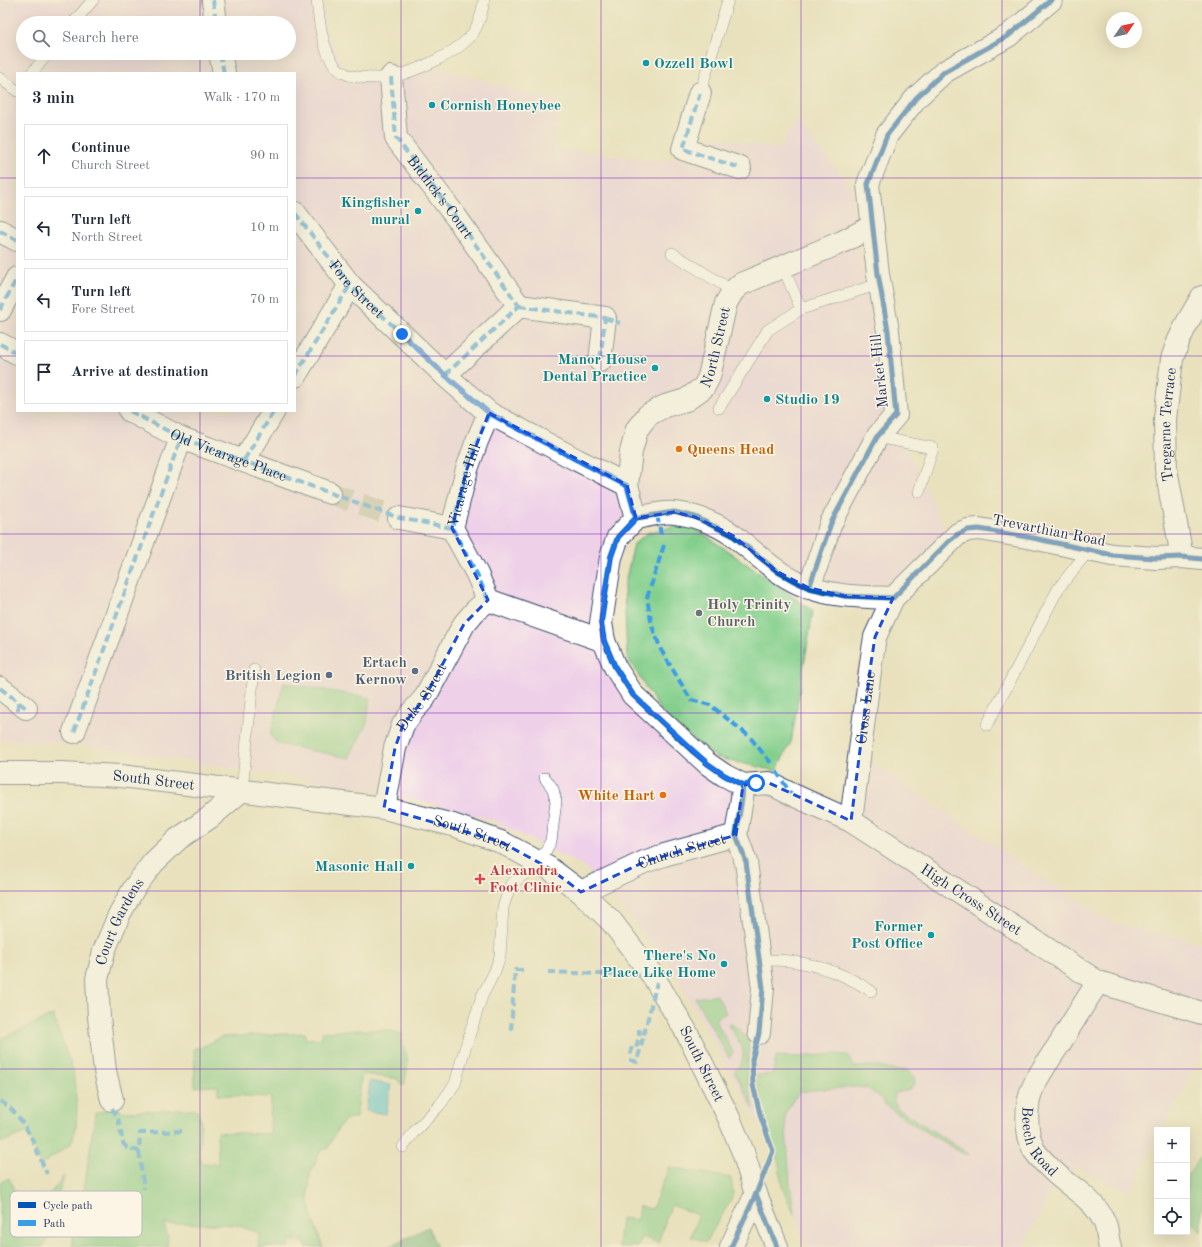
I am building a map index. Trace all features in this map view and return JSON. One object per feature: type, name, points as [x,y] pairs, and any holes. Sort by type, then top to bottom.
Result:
[{"type":"street","points":[[213,0],[215,16]]},
{"type":"street","name":"Market Hill","points":[[809,588],[831,523],[877,436],[896,415],[888,331],[879,284],[868,184],[887,135],[916,98],[944,72],[1008,36],[1051,0]]},
{"type":"street","points":[[221,60],[224,72]]},
{"type":"street","name":"Biddick's Court","points":[[391,77],[396,138],[456,217],[519,306]]},
{"type":"street","points":[[700,93],[683,149],[740,168]]},
{"type":"street","name":"Fore Street","points":[[296,214],[350,285],[445,375],[489,413],[627,486]]},
{"type":"street","name":"North Street","points":[[636,518],[627,486],[631,452],[637,429],[648,415],[665,406],[686,400],[704,387],[709,377],[726,303],[733,290],[741,284],[842,242],[873,226]]},
{"type":"street","points":[[0,231],[16,239]]},
{"type":"street","points":[[0,310],[16,280]]},
{"type":"street","points":[[296,374],[350,285]]},
{"type":"street","name":"Tregarne Terrace","points":[[1192,558],[1166,469],[1164,441],[1172,359],[1187,323],[1202,297]]},
{"type":"street","points":[[445,375],[519,306],[612,321],[600,361]]},
{"type":"street","points":[[0,344],[16,352]]},
{"type":"street","name":"Old Vicarage Place","points":[[132,412],[181,438],[330,493]]},
{"type":"street","points":[[244,460],[273,412]]},
{"type":"street","name":"Vicarage Hill","points":[[488,600],[477,574],[452,528],[467,469],[489,413]]},
{"type":"street","points":[[74,732],[181,438]]},
{"type":"street","points":[[743,785],[724,775],[708,764],[633,695],[615,667],[604,641],[601,623],[611,556],[618,537],[636,518],[674,512],[695,517],[732,535],[778,572],[809,588],[845,596],[893,598]]},
{"type":"street","points":[[399,518],[452,528]]},
{"type":"street","name":"Trevarthian Road","points":[[893,598],[949,541],[958,534],[968,530],[995,531],[1128,557],[1192,558]]},
{"type":"street","name":"Cross Lane","points":[[851,821],[875,637],[893,598]]},
{"type":"street","points":[[488,600],[604,641]]},
{"type":"street","name":"Duke Street","points":[[384,808],[395,748],[401,730],[413,711],[424,699],[464,624],[475,611],[488,600]]},
{"type":"street","points":[[0,688],[21,708]]},
{"type":"street","name":"South Street","points":[[0,773],[61,773],[121,776],[384,808],[453,825],[501,842],[549,868],[581,892],[612,922],[653,976],[686,1031],[729,1118],[743,1152],[756,1194],[777,1247]]},
{"type":"street","name":"High Cross Street","points":[[743,785],[769,783],[851,821],[1098,982],[1202,1012]]},
{"type":"street","name":"Church Street","points":[[581,892],[644,862],[736,835],[743,785]]},
{"type":"street","name":"Court Gardens","points":[[112,1100],[105,1071],[99,1017],[97,979],[104,951],[119,915],[134,888],[153,863],[178,839],[209,818],[242,790]]},
{"type":"street","points":[[736,835],[746,862],[763,988],[759,1033]]},
{"type":"street","name":"Beech Road","points":[[1098,982],[1034,1084],[1030,1095],[1028,1108],[1028,1125],[1034,1150],[1040,1158],[1086,1197],[1100,1213],[1105,1223],[1107,1240],[1110,1247]]},
{"type":"street","points":[[731,1247],[756,1194]]},
{"type":"lane","points":[[80,16],[93,0]]},
{"type":"lane","points":[[318,0],[320,28],[326,49],[336,68],[348,76],[371,78],[391,77],[428,64],[457,48],[469,38],[478,23],[484,0]]},
{"type":"lane","points":[[700,93],[728,0]]},
{"type":"lane","points":[[33,72],[42,60]]},
{"type":"lane","points":[[0,78],[16,90]]},
{"type":"lane","points":[[672,253],[733,290]]},
{"type":"lane","points":[[783,267],[801,309]]},
{"type":"lane","points":[[719,408],[768,330],[801,309],[879,284]]},
{"type":"lane","points":[[877,436],[933,448],[919,492]]},
{"type":"lane","points":[[987,725],[1058,589],[1089,550]]},
{"type":"lane","points":[[242,790],[254,670]]},
{"type":"lane","points":[[403,1147],[414,1132],[439,1106],[455,1084],[482,996],[495,971],[500,956],[504,907],[511,884],[539,863],[550,841],[556,801],[553,789],[545,778]]},
{"type":"lane","points":[[759,960],[790,961],[823,968],[857,982],[871,991]]},
{"type":"highlighted area","points":[[489,413],[627,485],[636,518],[674,512],[695,517],[732,535],[778,572],[809,588],[845,596],[893,598],[875,637],[851,821],[769,783],[743,785],[736,835],[644,862],[581,892],[549,868],[501,842],[384,808],[395,748],[403,725],[424,699],[464,624],[488,600],[452,528],[467,469]]},
{"type":"shaded area","points":[[0,0],[323,0],[324,30],[349,75],[391,77],[428,65],[563,103],[553,148],[666,162],[713,136],[778,149],[796,120],[851,187],[859,248],[899,434],[944,527],[949,541],[893,598],[809,588],[695,517],[636,518],[604,597],[615,667],[708,764],[851,821],[867,759],[1037,875],[1113,923],[1202,943],[1202,1053],[1164,1127],[1154,1127],[1154,1145],[1129,1192],[1090,1174],[1078,1165],[1049,1194],[1024,1247],[807,1247],[795,1216],[790,1175],[773,1151],[715,1044],[674,974],[620,905],[585,867],[493,820],[382,791],[68,743],[0,740]]},
{"type":"green space","points":[[688,523],[813,611],[791,742],[776,771],[715,757],[663,715],[627,657],[624,587],[634,544],[647,533]]},
{"type":"green space","points":[[284,683],[370,698],[367,723],[349,758],[278,744],[270,735]]},
{"type":"green space","points":[[717,995],[726,1013],[715,1019],[733,1052],[729,1058],[695,998]]},
{"type":"green space","points":[[53,1015],[73,1070],[77,1107],[76,1128],[71,1144],[41,1165],[27,1132],[0,1143],[0,1039]]},
{"type":"green space","points":[[731,1024],[740,1030],[748,1043],[748,1081],[754,1109],[734,1071],[740,1065],[743,1054],[742,1048],[728,1025]]},
{"type":"green space","points":[[389,1030],[402,1034],[401,1044],[406,1053],[407,1059],[404,1086],[398,1079],[362,1074],[356,1118],[345,1120],[337,1130],[328,1148],[320,1152],[310,1174],[308,1197],[313,1220],[323,1247],[306,1247],[306,1243],[290,1240],[289,1247],[258,1247],[259,1233],[237,1225],[183,1223],[164,1224],[168,1237],[167,1247],[72,1247],[73,1237],[142,1237],[142,1191],[84,1191],[95,1113],[112,1108],[125,1112],[179,1109],[197,1110],[201,1120],[199,1148],[201,1163],[218,1164],[217,1132],[270,1134],[271,1097],[218,1095],[218,1086],[195,1087],[194,1048],[200,1048],[221,1037],[305,1033],[305,1039],[322,1038],[322,1032]]},
{"type":"green space","points":[[835,1054],[848,1055],[853,1067],[875,1066],[892,1070],[907,1070],[913,1075],[915,1083],[908,1091],[894,1094],[894,1102],[898,1109],[969,1154],[964,1154],[919,1128],[882,1103],[884,1100],[867,1088],[857,1087],[800,1092],[793,1100],[785,1114],[790,1184],[795,1216],[782,1187],[777,1152],[769,1135],[760,1104],[756,1075],[771,1075],[776,1056],[796,1057]]},
{"type":"green space","points":[[1202,1153],[1202,1232],[1190,1221],[1190,1172]]},
{"type":"green space","points":[[669,1167],[731,1178],[733,1193],[731,1200],[706,1242],[691,1237],[698,1215],[671,1205],[658,1243],[642,1237],[638,1247],[618,1247],[621,1218],[637,1220],[639,1206],[652,1209]]},
{"type":"green space","points":[[64,1176],[60,1191],[52,1191]]},
{"type":"green space","points":[[9,1178],[14,1191],[10,1191],[10,1237],[49,1237],[43,1247],[0,1247],[0,1182]]},
{"type":"green space","points":[[428,1227],[437,1247],[388,1247]]},
{"type":"water","points":[[370,1081],[391,1085],[386,1114],[366,1111]]},
{"type":"tunnel","points":[[330,493],[399,518]]},
{"type":"marked path","points":[[213,0],[215,16]]},
{"type":"marked path","points":[[221,60],[224,72]]},
{"type":"marked path","points":[[391,77],[396,138],[456,217],[519,306]]},
{"type":"marked path","points":[[700,93],[683,149],[740,168]]},
{"type":"marked path","points":[[296,214],[350,285],[449,379],[489,413],[627,485]]},
{"type":"marked path","points":[[0,231],[16,239]]},
{"type":"marked path","points":[[0,310],[16,280]]},
{"type":"marked path","points":[[296,374],[350,285]]},
{"type":"marked path","points":[[519,306],[605,318],[600,361]]},
{"type":"marked path","points":[[445,375],[519,306]]},
{"type":"marked path","points":[[605,318],[620,323]]},
{"type":"marked path","points":[[0,344],[16,352]]},
{"type":"marked path","points":[[132,412],[181,438],[330,493],[399,518],[452,528]]},
{"type":"marked path","points":[[244,460],[273,412]]},
{"type":"marked path","points":[[488,600],[477,574],[452,528],[467,469],[489,413]]},
{"type":"marked path","points":[[74,732],[181,438]]},
{"type":"marked path","points":[[657,515],[661,534]]},
{"type":"marked path","points":[[664,545],[647,598],[652,626],[661,650],[691,700],[710,705],[749,736],[771,763]]},
{"type":"marked path","points":[[0,688],[26,708]]},
{"type":"marked path","points":[[18,702],[18,713]]},
{"type":"marked path","points":[[776,771],[791,794]]},
{"type":"marked path","points":[[511,1030],[515,970],[524,970]]},
{"type":"marked path","points":[[548,972],[653,976]]},
{"type":"marked path","points":[[637,1031],[640,1031],[636,1049],[631,1049],[631,1060],[637,1062],[657,982]]},
{"type":"marked path","points":[[0,1101],[24,1124],[47,1174]]},
{"type":"marked path","points":[[112,1108],[118,1118],[123,1143],[127,1148],[139,1151],[140,1133],[184,1131]]},
{"type":"marked path","points":[[139,1151],[144,1189]]},
{"type":"cycle path","points":[[809,588],[831,523],[877,437],[896,415],[888,331],[878,274],[868,184],[887,135],[916,98],[944,72],[1008,36],[1051,0]]},
{"type":"cycle path","points":[[731,1247],[756,1194],[773,1151],[761,1118],[753,1085],[752,1060],[759,1033],[763,988],[746,862],[736,835],[743,785],[724,775],[691,750],[633,695],[615,667],[604,641],[601,623],[611,557],[618,537],[636,518],[674,512],[695,517],[732,535],[778,572],[809,588],[845,596],[893,598],[949,541],[958,534],[968,530],[979,529],[1033,538],[1112,555],[1202,559]]},
{"type":"cycle path","points":[[756,1194],[777,1247]]},
{"type":"place","name":"Ozzell Bowl","points":[[646,63]]},
{"type":"place","name":"Cornish Honeybee","points":[[432,105]]},
{"type":"place","name":"Kingfisher mural","points":[[418,211]]},
{"type":"place","name":"Manor House Dental Practice","points":[[655,368]]},
{"type":"place","name":"Studio 19","points":[[767,399]]},
{"type":"place","name":"Queens Head","points":[[679,449]]},
{"type":"place","name":"Holy Trinity Church","points":[[699,613]]},
{"type":"place","name":"Ertach Kernow","points":[[415,671]]},
{"type":"place","name":"British Legion","points":[[329,675]]},
{"type":"place","name":"White Hart","points":[[663,795]]},
{"type":"place","name":"Masonic Hall","points":[[411,866]]},
{"type":"place","name":"Alexandra Foot Clinic","points":[[480,879]]},
{"type":"place","name":"Former Post Office","points":[[931,935]]},
{"type":"place","name":"There's No Place Like Home","points":[[724,964]]},
{"type":"route","points":[[402,334],[445,375],[489,413],[627,486],[636,518],[618,537],[611,556],[601,623],[604,641],[615,667],[633,695],[691,750],[708,764],[724,775],[743,785],[756,783]]}]
